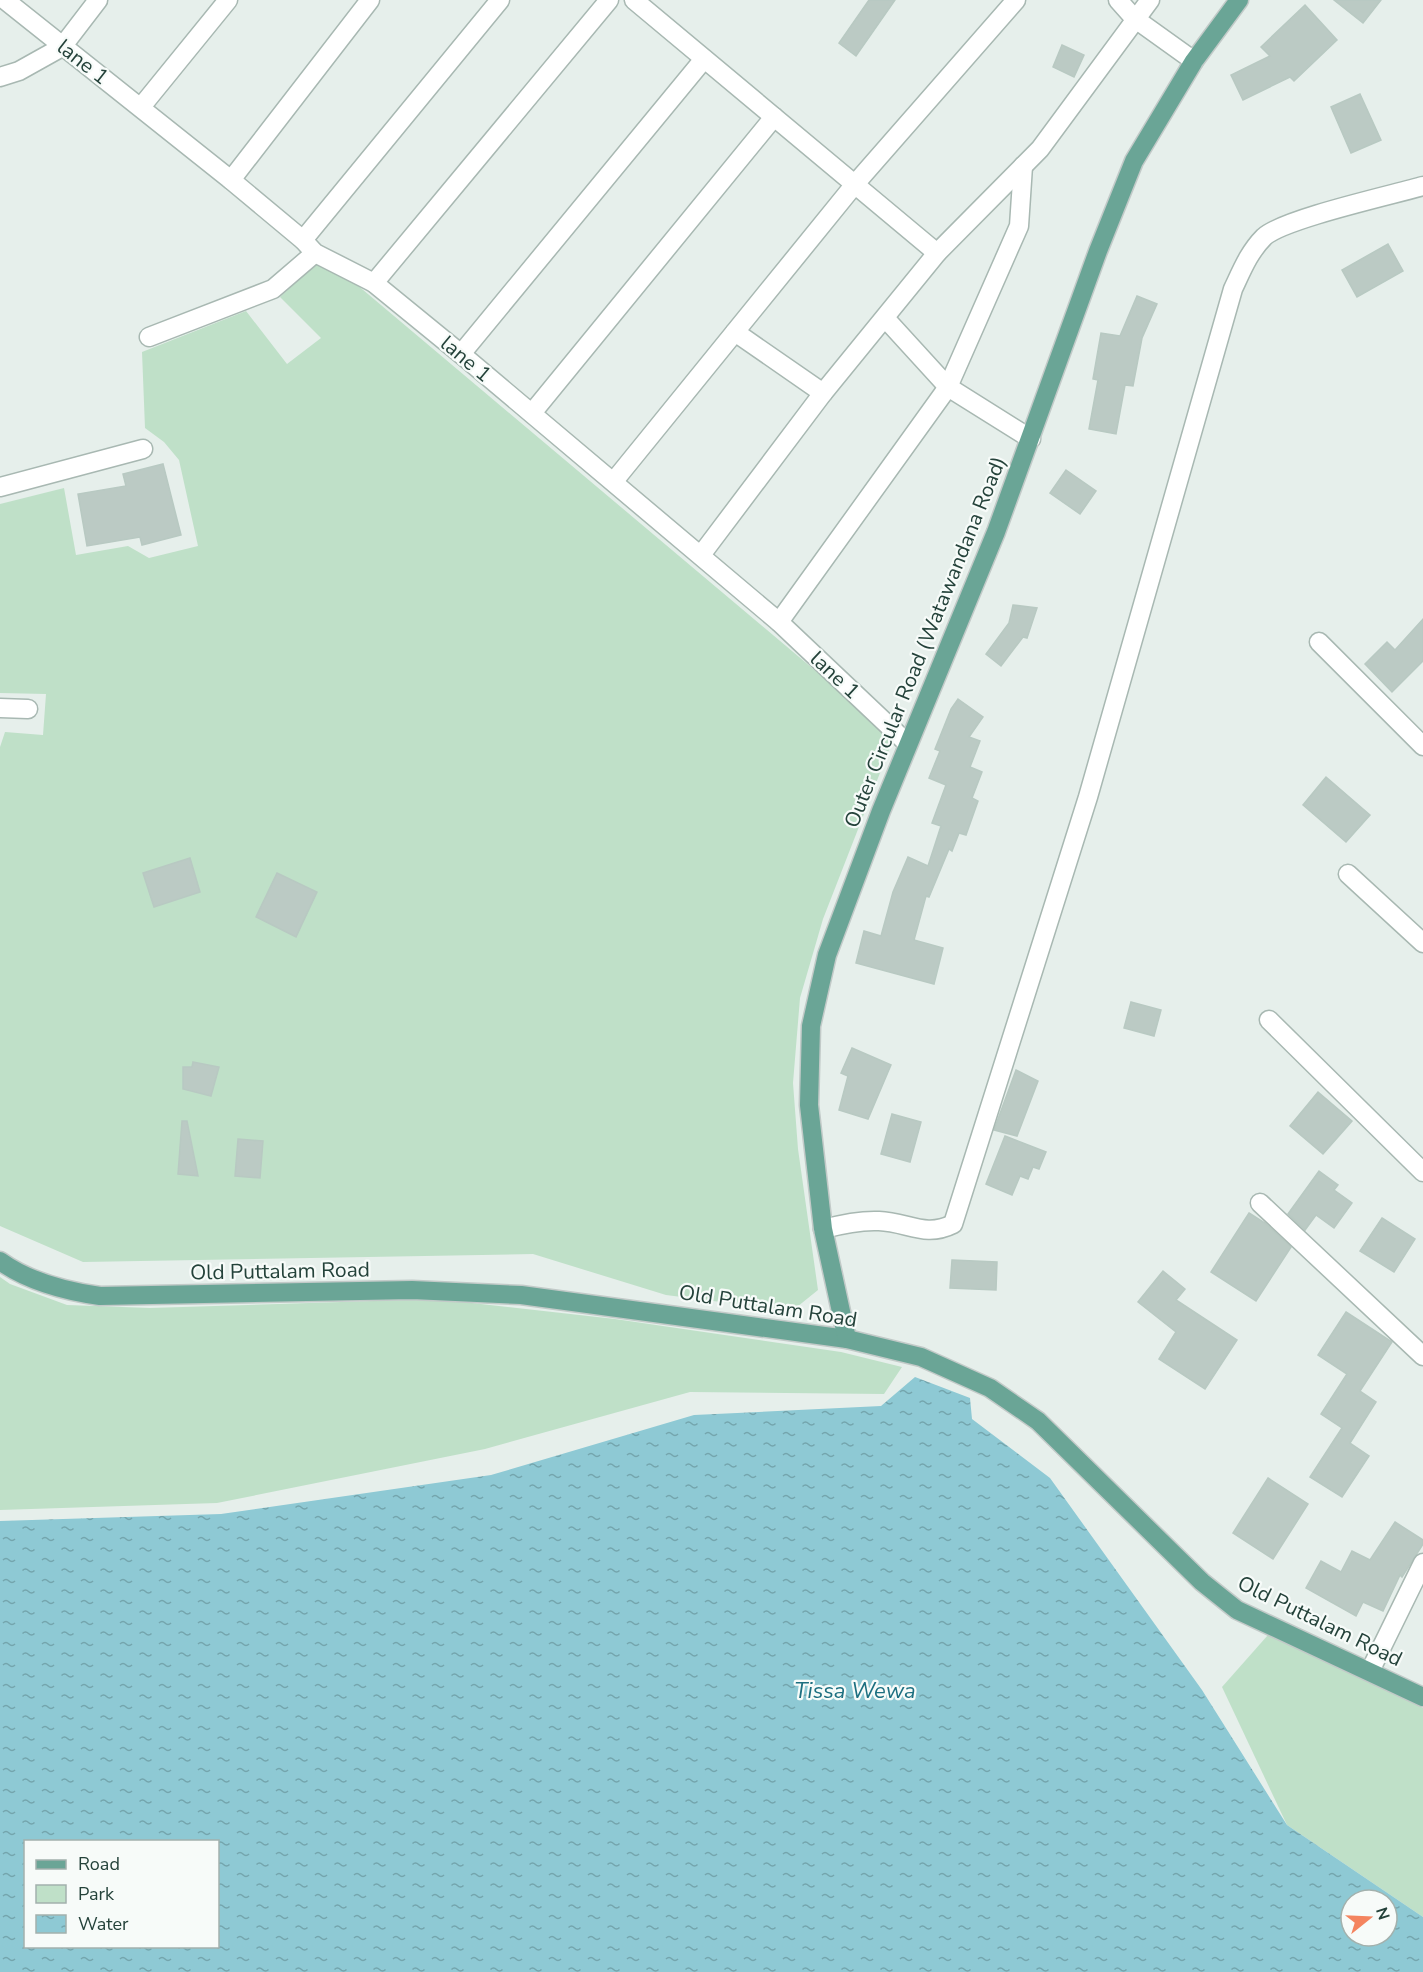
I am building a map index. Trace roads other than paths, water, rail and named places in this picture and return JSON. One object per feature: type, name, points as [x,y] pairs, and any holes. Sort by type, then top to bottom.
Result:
[{"type":"main road","name":"Outer Circular Road (Watawandana Road)","points":[[847,1339],[823,1228],[809,1105],[809,1059],[814,1007],[836,927],[908,744],[996,532],[1098,251],[1134,161],[1194,61],[1239,0]]},
{"type":"main road","name":"Old Puttalam Road","points":[[0,1262],[13,1271],[70,1292],[100,1296],[412,1290],[520,1295],[847,1339],[940,1365],[979,1382],[1017,1404],[1072,1452],[1217,1595],[1237,1610],[1284,1634],[1370,1671],[1423,1697]]},
{"type":"street","name":"lane 1","points":[[4,0],[141,107],[309,246],[374,283],[461,354],[779,622],[908,744]]},
{"type":"street","points":[[0,77],[19,71],[62,46],[98,0]]},
{"type":"street","points":[[141,107],[228,0]]},
{"type":"street","points":[[231,180],[370,0]]},
{"type":"street","points":[[149,337],[273,289],[500,0]]},
{"type":"street","points":[[374,283],[609,0]]},
{"type":"street","points":[[634,0],[937,253]]},
{"type":"street","points":[[614,481],[855,184],[1016,0]]},
{"type":"street","points":[[1118,0],[1134,18],[1194,61]]},
{"type":"street","points":[[701,555],[823,393],[937,253],[1040,149],[1134,18],[1150,0]]},
{"type":"street","points":[[461,354],[704,59]]},
{"type":"street","points":[[532,413],[774,117]]},
{"type":"street","points":[[779,622],[948,387],[1019,226],[1023,166]]},
{"type":"street","points":[[823,1228],[860,1220],[884,1221],[938,1231],[953,1224],[1088,797],[1233,289],[1250,252],[1266,235],[1294,222],[1423,186]]},
{"type":"street","points":[[885,318],[948,387],[1031,438]]},
{"type":"street","points":[[735,332],[823,393]]},
{"type":"street","points":[[0,487],[143,449]]},
{"type":"street","points":[[1319,642],[1423,746]]},
{"type":"street","points":[[0,708],[28,708]]},
{"type":"street","points":[[1348,874],[1423,943]]},
{"type":"street","points":[[1269,1020],[1423,1172]]},
{"type":"street","points":[[1260,1203],[1423,1356]]},
{"type":"street","points":[[1370,1671],[1423,1563]]},
{"type":"water","name":"Tissa Wewa","points":[[915,1377],[970,1398],[972,1419],[1050,1478],[1202,1690],[1287,1825],[1380,1888],[1339,1888],[1339,1948],[1399,1948],[1399,1901],[1423,1917],[1423,1972],[0,1972],[0,1521],[221,1514],[491,1475],[694,1415],[881,1406]]}]
